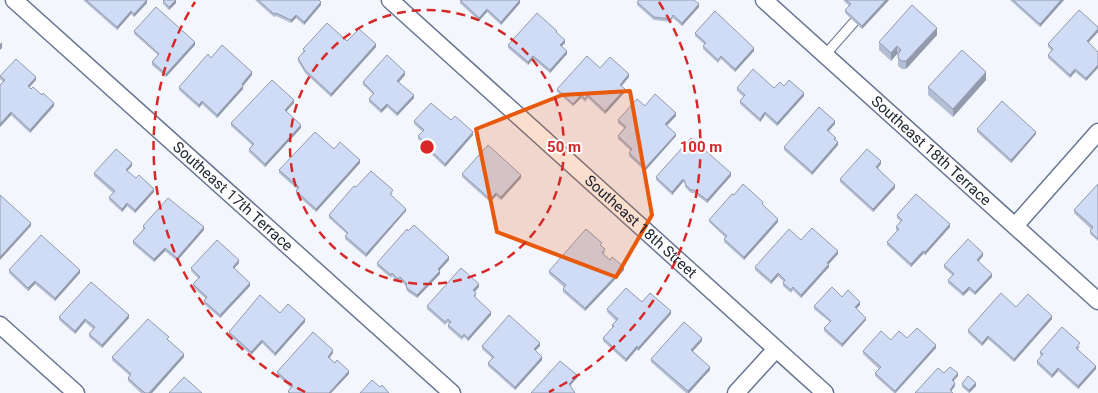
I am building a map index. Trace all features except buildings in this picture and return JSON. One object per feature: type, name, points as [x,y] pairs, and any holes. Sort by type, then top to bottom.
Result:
[{"type":"street","name":"Southeast 17th Terrace","points":[[14,0],[452,393]]},
{"type":"street","name":"Southeast 18th Street","points":[[390,0],[825,393]]},
{"type":"street","name":"Southeast 18th Terrace","points":[[764,0],[1098,301]]},
{"type":"street","points":[[1014,226],[1098,132]]},
{"type":"street","points":[[0,325],[76,393]]},
{"type":"street","points":[[736,393],[776,349]]},
{"type":"lane","points":[[825,55],[854,22]]},
{"type":"highlighted area","points":[[630,91],[652,215],[616,277],[497,232],[476,129],[562,95]]}]
